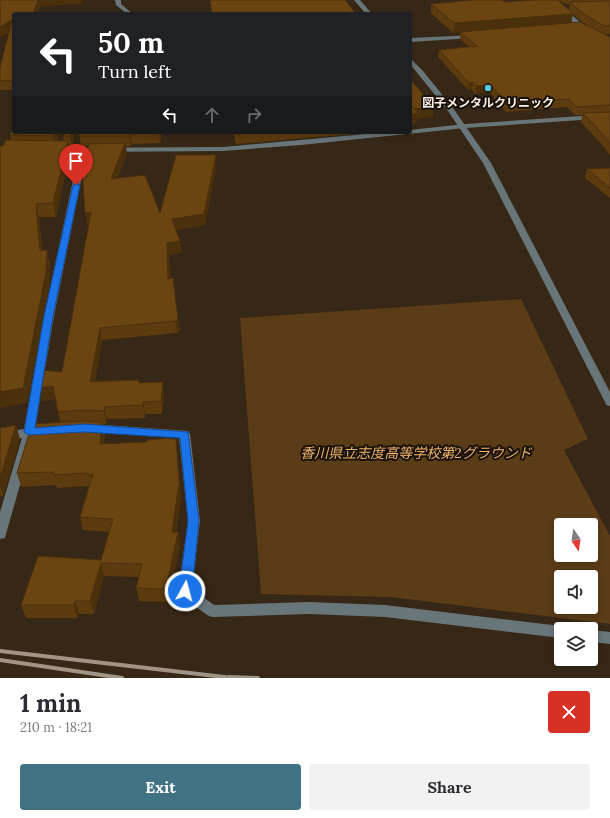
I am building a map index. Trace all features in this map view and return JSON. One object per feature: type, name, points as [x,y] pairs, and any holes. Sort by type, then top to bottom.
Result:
[{"type":"street","points":[[118,0],[118,4],[128,12]]},
{"type":"street","points":[[357,0],[367,12]]},
{"type":"street","points":[[551,0],[563,8],[569,17],[610,43]]},
{"type":"street","points":[[563,8],[571,8]]},
{"type":"street","points":[[573,26],[581,25]]},
{"type":"street","points":[[412,40],[480,35]]},
{"type":"street","points":[[412,62],[432,84],[465,126],[487,163],[610,402]]},
{"type":"street","points":[[412,131],[465,126],[610,116]]},
{"type":"street","points":[[57,148],[87,151],[223,149],[388,134]]},
{"type":"street","points":[[0,534],[29,432],[49,316],[80,171],[87,151]]},
{"type":"street","points":[[77,428],[184,434],[194,521],[185,591],[212,610],[309,608],[385,611],[554,631]]},
{"type":"street","points":[[0,437],[53,430]]},
{"type":"street","points":[[598,637],[610,638]]},
{"type":"green space","name":"香川県立志度高等学校第2グラウンド","points":[[521,299],[588,439],[564,450],[610,536],[610,624],[391,597],[261,594],[240,318]]},
{"type":"building","points":[[0,0],[38,0],[34,12],[12,12],[12,20],[0,27]]},
{"type":"building","points":[[210,0],[345,0],[354,12],[212,12]]},
{"type":"building","points":[[473,0],[502,0],[505,2],[558,0],[573,14],[454,23],[431,4]]},
{"type":"building","points":[[610,1],[610,26],[604,26],[584,14],[570,2]]},
{"type":"building","points":[[12,20],[12,80],[0,81],[0,68]]},
{"type":"building","points":[[580,22],[610,37],[610,105],[576,107],[569,99],[507,104],[491,85],[476,86],[473,82],[469,83],[439,50],[477,46],[460,32]]},
{"type":"building","points":[[412,81],[434,107],[414,109],[418,113],[412,114]]},
{"type":"building","points":[[610,112],[610,144],[583,113]]},
{"type":"building","points":[[12,131],[12,134],[54,134],[53,136],[10,135]]},
{"type":"building","points":[[64,134],[70,134],[70,136],[63,136]]},
{"type":"building","points":[[79,134],[130,134],[129,136],[79,136]]},
{"type":"building","points":[[6,140],[68,141],[53,203],[36,204],[40,251],[47,250],[46,272],[23,388],[0,392],[0,146],[3,146]]},
{"type":"building","points":[[125,143],[111,179],[145,175],[160,213],[176,155],[216,155],[204,214],[172,219],[180,241],[167,243],[168,279],[173,278],[178,319],[175,321],[100,328],[90,382],[139,380],[139,383],[163,382],[161,401],[143,402],[143,405],[104,407],[104,411],[82,410],[58,412],[53,386],[38,388],[41,370],[62,372],[91,212],[85,213],[82,166],[89,144]]},
{"type":"building","points":[[610,168],[610,188],[587,169]]},
{"type":"building","points":[[82,421],[102,422],[100,444],[147,442],[147,440],[171,438],[176,439],[179,483],[172,532],[178,532],[166,589],[136,588],[142,564],[101,563],[90,601],[75,601],[74,605],[21,605],[38,556],[101,560],[113,519],[80,517],[93,474],[54,475],[54,472],[17,473],[32,424]]},
{"type":"building","points":[[16,425],[0,478],[0,428]]},
{"type":"railway","points":[[0,651],[233,678]]},
{"type":"railway","points":[[0,660],[122,678]]},
{"type":"railway","points":[[229,677],[258,678]]},
{"type":"place","name":"図子メンタルクリニック","points":[[488,88]]},
{"type":"route","points":[[76,185],[49,316],[29,432],[84,428],[184,434],[194,521],[185,591]]}]
